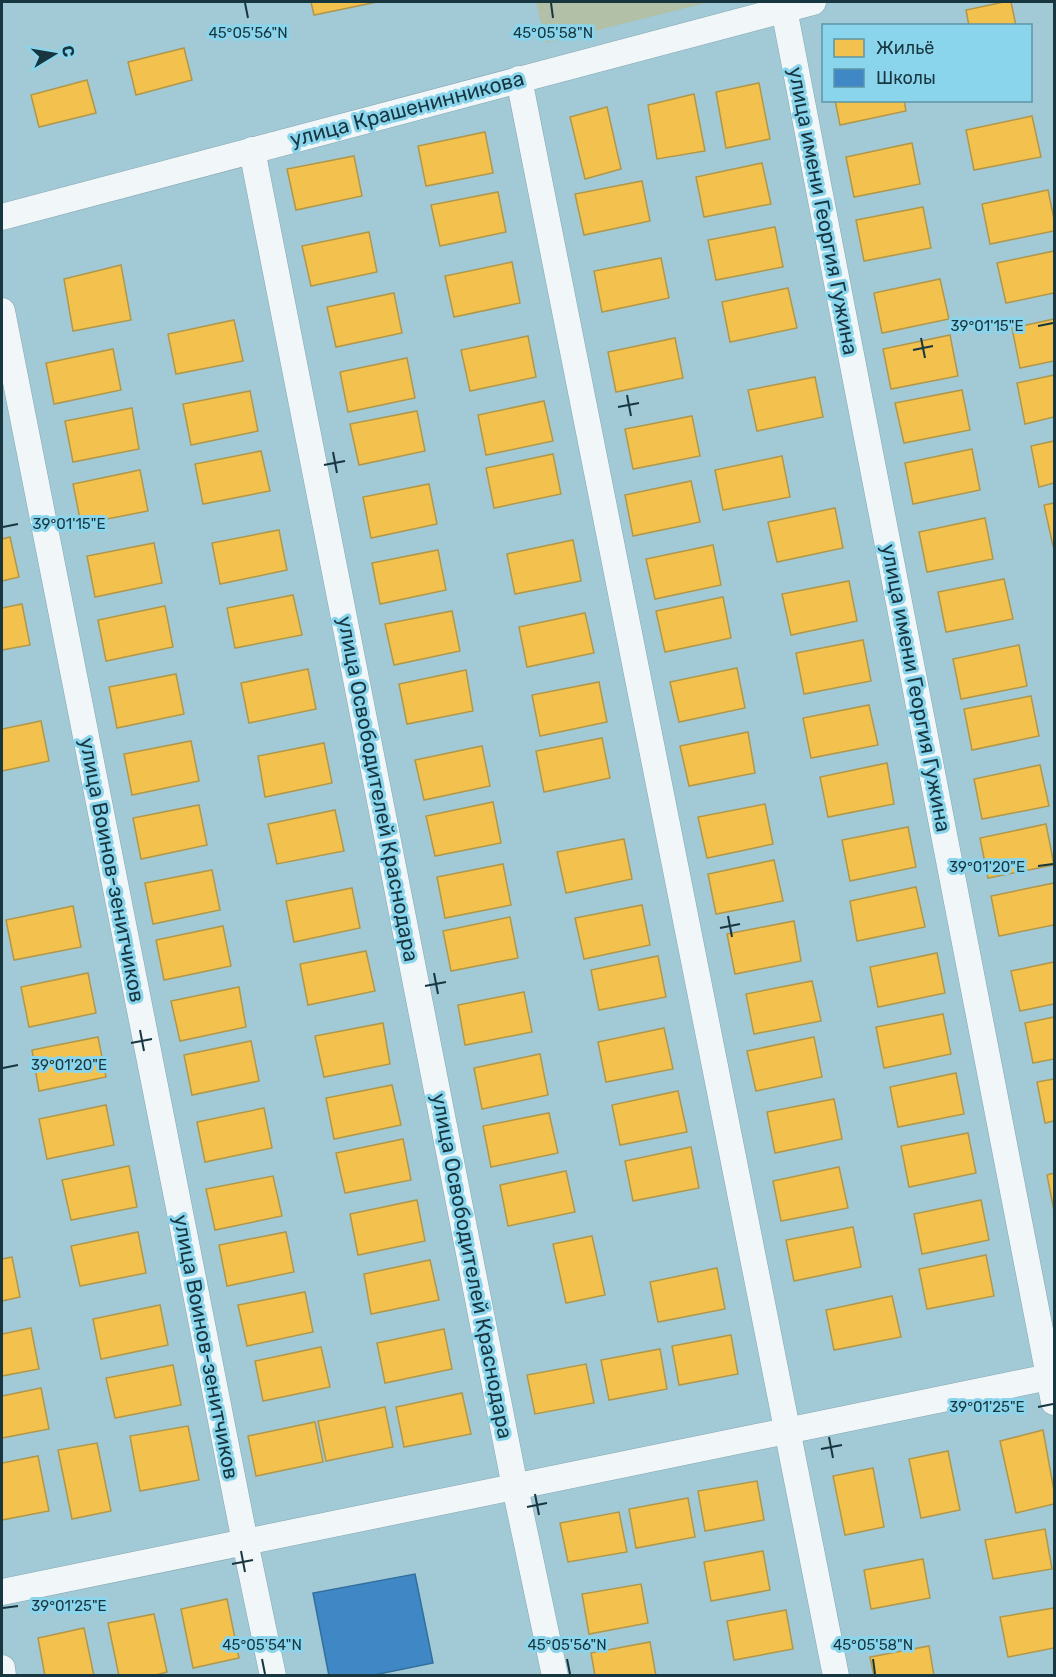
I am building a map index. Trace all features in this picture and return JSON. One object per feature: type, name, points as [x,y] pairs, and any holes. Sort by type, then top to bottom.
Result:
[{"type":"street","name":"улица Крашенинникова","points":[[2,217],[813,2]]},
{"type":"street","name":"улица имени Георгия Гужина","points":[[784,9],[1053,1385]]},
{"type":"street","points":[[519,79],[836,1676]]},
{"type":"street","name":"улица Освободителей Краснодара","points":[[252,150],[555,1676]]},
{"type":"street","name":"улица Воинов-зенитчиков","points":[[2,311],[273,1676]]},
{"type":"street","points":[[2,1592],[787,1431],[1053,1385]]},
{"type":"street","points":[[2,1668],[3,1676]]},
{"type":"green space","points":[[536,2],[710,2],[546,43]]},
{"type":"building: Жильё","points":[[311,2],[377,2],[314,15]]},
{"type":"building: Жильё","points":[[1011,2],[1016,24],[969,24],[966,10]]},
{"type":"building: Жильё","points":[[184,48],[192,80],[136,95],[128,62]]},
{"type":"building: Жильё","points":[[87,80],[96,113],[39,127],[31,95]]},
{"type":"building: Жильё","points":[[759,83],[770,139],[726,148],[716,92]]},
{"type":"building: Жильё","points":[[694,94],[705,151],[657,159],[648,105]]},
{"type":"building: Жильё","points":[[835,102],[904,102],[906,111],[840,125]]},
{"type":"building: Жильё","points":[[607,107],[621,169],[585,179],[570,117]]},
{"type":"building: Жильё","points":[[1032,116],[1041,157],[974,170],[966,130]]},
{"type":"building: Жильё","points":[[485,132],[493,173],[426,186],[418,146]]},
{"type":"building: Жильё","points":[[912,143],[920,184],[854,197],[846,157]]},
{"type":"building: Жильё","points":[[354,156],[362,196],[296,210],[287,169]]},
{"type":"building: Жильё","points":[[762,163],[771,204],[704,217],[696,177]]},
{"type":"building: Жильё","points":[[642,181],[650,221],[584,235],[575,194]]},
{"type":"building: Жильё","points":[[1048,190],[1054,231],[990,244],[982,204]]},
{"type":"building: Жильё","points":[[498,192],[506,232],[440,246],[431,205]]},
{"type":"building: Жильё","points":[[923,207],[931,248],[864,261],[856,220]]},
{"type":"building: Жильё","points":[[775,227],[783,267],[716,280],[708,240]]},
{"type":"building: Жильё","points":[[369,232],[377,272],[311,286],[302,246]]},
{"type":"building: Жильё","points":[[1054,251],[1054,293],[1006,303],[997,263]]},
{"type":"building: Жильё","points":[[661,258],[669,298],[602,312],[594,271]]},
{"type":"building: Жильё","points":[[512,262],[520,303],[454,317],[445,276]]},
{"type":"building: Жильё","points":[[121,265],[131,320],[73,331],[64,279]]},
{"type":"building: Жильё","points":[[940,279],[949,319],[882,333],[874,293]]},
{"type":"building: Жильё","points":[[788,288],[797,328],[730,342],[722,302]]},
{"type":"building: Жильё","points":[[394,293],[402,333],[336,347],[327,307]]},
{"type":"building: Жильё","points":[[1054,319],[1054,361],[1020,368],[1012,328]]},
{"type":"building: Жильё","points":[[234,320],[243,361],[176,374],[168,334]]},
{"type":"building: Жильё","points":[[950,335],[958,376],[891,389],[883,349]]},
{"type":"building: Жильё","points":[[528,336],[536,377],[470,391],[461,350]]},
{"type":"building: Жильё","points":[[675,338],[683,378],[616,392],[608,352]]},
{"type":"building: Жильё","points":[[113,349],[121,390],[54,404],[46,363]]},
{"type":"building: Жильё","points":[[407,358],[415,398],[348,412],[340,372]]},
{"type":"building: Жильё","points":[[1054,375],[1054,417],[1025,424],[1017,383]]},
{"type":"building: Жильё","points":[[815,377],[823,417],[757,431],[748,390]]},
{"type":"building: Жильё","points":[[962,390],[970,430],[904,443],[895,403]]},
{"type":"building: Жильё","points":[[250,391],[258,431],[191,445],[183,404]]},
{"type":"building: Жильё","points":[[544,401],[553,441],[486,455],[478,415]]},
{"type":"building: Жильё","points":[[132,408],[139,449],[73,462],[65,421]]},
{"type":"building: Жильё","points":[[417,411],[425,451],[359,465],[350,424]]},
{"type":"building: Жильё","points":[[692,416],[700,456],[633,469],[625,429]]},
{"type":"building: Жильё","points":[[1054,441],[1054,483],[1039,487],[1031,446]]},
{"type":"building: Жильё","points":[[972,449],[980,490],[913,504],[905,463]]},
{"type":"building: Жильё","points":[[261,451],[270,491],[203,504],[195,464]]},
{"type":"building: Жильё","points":[[553,454],[561,494],[494,508],[486,468]]},
{"type":"building: Жильё","points":[[782,456],[790,497],[723,510],[715,470]]},
{"type":"building: Жильё","points":[[140,470],[148,511],[81,524],[73,484]]},
{"type":"building: Жильё","points":[[691,481],[700,522],[633,536],[625,495]]},
{"type":"building: Жильё","points":[[429,484],[437,524],[371,538],[363,497]]},
{"type":"building: Жильё","points":[[1054,503],[1054,546],[1053,546],[1044,505]]},
{"type":"building: Жильё","points":[[835,508],[843,548],[777,562],[768,522]]},
{"type":"building: Жильё","points":[[985,518],[993,559],[927,572],[919,532]]},
{"type":"building: Жильё","points":[[279,530],[287,570],[220,584],[212,543]]},
{"type":"building: Жильё","points":[[10,537],[19,577],[2,581],[2,539]]},
{"type":"building: Жильё","points":[[573,540],[581,581],[515,594],[507,554]]},
{"type":"building: Жильё","points":[[154,543],[162,583],[95,597],[87,556]]},
{"type":"building: Жильё","points":[[713,545],[721,585],[655,599],[646,559]]},
{"type":"building: Жильё","points":[[438,550],[446,590],[380,604],[372,563]]},
{"type":"building: Жильё","points":[[1004,579],[1013,619],[946,632],[938,592]]},
{"type":"building: Жильё","points":[[849,581],[857,621],[791,635],[782,594]]},
{"type":"building: Жильё","points":[[293,595],[302,635],[235,648],[227,608]]},
{"type":"building: Жильё","points":[[723,597],[731,638],[665,652],[656,611]]},
{"type":"building: Жильё","points":[[22,604],[30,645],[2,650],[2,608]]},
{"type":"building: Жильё","points":[[165,606],[173,647],[106,661],[98,620]]},
{"type":"building: Жильё","points":[[452,611],[460,651],[394,665],[385,624]]},
{"type":"building: Жильё","points":[[585,613],[594,653],[527,667],[519,627]]},
{"type":"building: Жильё","points":[[863,640],[871,681],[804,694],[796,653]]},
{"type":"building: Жильё","points":[[1019,645],[1027,686],[961,699],[953,659]]},
{"type":"building: Жильё","points":[[737,668],[745,708],[679,722],[670,682]]},
{"type":"building: Жильё","points":[[308,669],[316,709],[249,723],[241,683]]},
{"type":"building: Жильё","points":[[466,670],[473,711],[407,724],[399,684]]},
{"type":"building: Жильё","points":[[176,674],[184,714],[117,728],[109,687]]},
{"type":"building: Жильё","points":[[599,682],[607,722],[540,736],[532,695]]},
{"type":"building: Жильё","points":[[1031,696],[1039,736],[972,750],[964,709]]},
{"type":"building: Жильё","points":[[869,705],[878,745],[811,758],[803,718]]},
{"type":"building: Жильё","points":[[41,721],[49,761],[2,771],[2,729]]},
{"type":"building: Жильё","points":[[748,732],[755,773],[689,786],[680,746]]},
{"type":"building: Жильё","points":[[602,738],[610,778],[544,792],[536,751]]},
{"type":"building: Жильё","points":[[191,741],[199,781],[132,795],[124,754]]},
{"type":"building: Жильё","points":[[324,743],[332,783],[265,797],[258,756]]},
{"type":"building: Жильё","points":[[482,746],[490,786],[424,800],[415,760]]},
{"type":"building: Жильё","points":[[887,763],[894,804],[828,817],[820,777]]},
{"type":"building: Жильё","points":[[1040,765],[1049,806],[982,819],[974,779]]},
{"type":"building: Жильё","points":[[493,802],[501,843],[435,856],[426,816]]},
{"type":"building: Жильё","points":[[765,804],[773,844],[707,858],[698,817]]},
{"type":"building: Жильё","points":[[199,805],[207,845],[141,859],[133,818]]},
{"type":"building: Жильё","points":[[335,810],[344,851],[277,864],[268,824]]},
{"type":"building: Жильё","points":[[1046,824],[1054,865],[988,878],[980,838]]},
{"type":"building: Жильё","points":[[908,827],[916,867],[850,881],[842,840]]},
{"type":"building: Жильё","points":[[624,839],[632,879],[566,893],[557,852]]},
{"type":"building: Жильё","points":[[774,860],[783,901],[716,914],[708,874]]},
{"type":"building: Жильё","points":[[503,864],[511,905],[445,918],[437,877]]},
{"type":"building: Жильё","points":[[212,870],[220,910],[153,924],[145,883]]},
{"type":"building: Жильё","points":[[1054,883],[1054,925],[999,936],[991,896]]},
{"type":"building: Жильё","points":[[916,887],[925,927],[857,941],[850,901]]},
{"type":"building: Жильё","points":[[352,888],[360,928],[294,942],[286,901]]},
{"type":"building: Жильё","points":[[642,905],[650,945],[584,959],[575,918]]},
{"type":"building: Жильё","points":[[73,906],[81,947],[14,960],[6,920]]},
{"type":"building: Жильё","points":[[510,917],[518,958],[451,971],[443,931]]},
{"type":"building: Жильё","points":[[794,921],[801,961],[735,974],[727,934]]},
{"type":"building: Жильё","points":[[223,926],[231,966],[164,980],[156,940]]},
{"type":"building: Жильё","points":[[366,951],[375,991],[308,1005],[300,964]]},
{"type":"building: Жильё","points":[[937,953],[945,993],[878,1007],[870,967]]},
{"type":"building: Жильё","points":[[658,956],[666,997],[599,1010],[591,970]]},
{"type":"building: Жильё","points":[[1054,962],[1054,1004],[1020,1011],[1011,971]]},
{"type":"building: Жильё","points":[[88,973],[96,1013],[29,1027],[21,987]]},
{"type":"building: Жильё","points":[[812,981],[821,1021],[754,1034],[746,994]]},
{"type":"building: Жильё","points":[[239,987],[246,1027],[180,1041],[171,1001]]},
{"type":"building: Жильё","points":[[524,992],[532,1032],[465,1045],[458,1005]]},
{"type":"building: Жильё","points":[[943,1014],[951,1054],[884,1068],[876,1027]]},
{"type":"building: Жильё","points":[[1054,1017],[1054,1059],[1033,1063],[1025,1023]]},
{"type":"building: Жильё","points":[[383,1023],[390,1064],[324,1077],[315,1036]]},
{"type":"building: Жильё","points":[[664,1028],[673,1069],[606,1082],[598,1042]]},
{"type":"building: Жильё","points":[[98,1037],[106,1077],[39,1091],[32,1050]]},
{"type":"building: Жильё","points":[[814,1037],[822,1077],[756,1091],[747,1051]]},
{"type":"building: Жильё","points":[[251,1041],[259,1081],[192,1095],[184,1055]]},
{"type":"building: Жильё","points":[[540,1054],[548,1095],[482,1109],[474,1068]]},
{"type":"building: Жильё","points":[[956,1073],[964,1114],[898,1127],[890,1087]]},
{"type":"building: Жильё","points":[[1054,1079],[1054,1121],[1045,1123],[1037,1082]]},
{"type":"building: Жильё","points":[[392,1085],[401,1125],[334,1139],[326,1098]]},
{"type":"building: Жильё","points":[[678,1091],[687,1132],[620,1145],[612,1105]]},
{"type":"building: Жильё","points":[[834,1099],[842,1139],[775,1153],[767,1112]]},
{"type":"building: Жильё","points":[[106,1105],[114,1145],[47,1159],[39,1119]]},
{"type":"building: Жильё","points":[[264,1108],[272,1148],[205,1162],[197,1122]]},
{"type":"building: Жильё","points":[[549,1113],[558,1153],[491,1167],[483,1126]]},
{"type":"building: Жильё","points":[[968,1133],[976,1173],[909,1187],[901,1146]]},
{"type":"building: Жильё","points":[[403,1139],[411,1180],[345,1193],[336,1153]]},
{"type":"building: Жильё","points":[[691,1147],[699,1188],[633,1201],[625,1161]]},
{"type":"building: Жильё","points":[[129,1166],[137,1207],[71,1220],[62,1180]]},
{"type":"building: Жильё","points":[[839,1167],[848,1208],[781,1221],[773,1181]]},
{"type":"building: Жильё","points":[[566,1171],[575,1212],[508,1226],[500,1185]]},
{"type":"building: Жильё","points":[[1054,1173],[1054,1211],[1047,1175]]},
{"type":"building: Жильё","points":[[273,1176],[282,1216],[215,1230],[206,1189]]},
{"type":"building: Жильё","points":[[417,1200],[425,1241],[358,1255],[350,1214]]},
{"type":"building: Жильё","points":[[981,1200],[989,1240],[922,1254],[914,1214]]},
{"type":"building: Жильё","points":[[853,1227],[861,1267],[794,1281],[786,1240]]},
{"type":"building: Жильё","points":[[138,1232],[146,1273],[80,1286],[71,1246]]},
{"type":"building: Жильё","points":[[286,1232],[294,1272],[227,1286],[219,1245]]},
{"type":"building: Жильё","points":[[592,1236],[605,1295],[566,1303],[553,1244]]},
{"type":"building: Жильё","points":[[986,1255],[994,1296],[927,1309],[919,1269]]},
{"type":"building: Жильё","points":[[12,1257],[20,1297],[2,1301],[2,1259]]},
{"type":"building: Жильё","points":[[430,1260],[439,1300],[371,1314],[364,1274]]},
{"type":"building: Жильё","points":[[717,1268],[725,1309],[658,1322],[650,1282]]},
{"type":"building: Жильё","points":[[305,1292],[313,1332],[247,1346],[238,1305]]},
{"type":"building: Жильё","points":[[892,1296],[901,1337],[834,1350],[826,1310]]},
{"type":"building: Жильё","points":[[160,1305],[168,1345],[101,1359],[93,1319]]},
{"type":"building: Жильё","points":[[31,1328],[39,1369],[2,1376],[2,1334]]},
{"type":"building: Жильё","points":[[444,1329],[452,1369],[385,1383],[377,1343]]},
{"type":"building: Жильё","points":[[731,1335],[738,1374],[679,1385],[672,1346]]},
{"type":"building: Жильё","points":[[321,1347],[330,1387],[263,1401],[255,1361]]},
{"type":"building: Жильё","points":[[660,1349],[667,1389],[609,1400],[601,1360]]},
{"type":"building: Жильё","points":[[586,1364],[594,1403],[535,1414],[527,1375]]},
{"type":"building: Жильё","points":[[173,1365],[181,1405],[115,1418],[106,1378]]},
{"type":"building: Жильё","points":[[41,1388],[49,1429],[2,1438],[2,1396]]},
{"type":"building: Жильё","points":[[462,1393],[471,1434],[404,1447],[396,1407]]},
{"type":"building: Жильё","points":[[385,1407],[393,1447],[326,1461],[318,1421]]},
{"type":"building: Жильё","points":[[315,1422],[323,1462],[256,1476],[248,1436]]},
{"type":"building: Жильё","points":[[188,1426],[199,1480],[140,1491],[130,1436]]},
{"type":"building: Жильё","points":[[1043,1430],[1054,1491],[1054,1504],[1016,1513],[1000,1441]]},
{"type":"building: Жильё","points":[[97,1443],[111,1511],[72,1519],[58,1450]]},
{"type":"building: Жильё","points":[[948,1451],[960,1510],[921,1518],[909,1459]]},
{"type":"building: Жильё","points":[[38,1456],[49,1511],[2,1520],[2,1463]]},
{"type":"building: Жильё","points":[[873,1468],[884,1527],[845,1535],[833,1476]]},
{"type":"building: Жильё","points":[[757,1481],[764,1520],[705,1531],[698,1491]]},
{"type":"building: Жильё","points":[[688,1498],[695,1537],[636,1548],[629,1509]]},
{"type":"building: Жильё","points":[[619,1512],[627,1552],[568,1562],[560,1523]]},
{"type":"building: Жильё","points":[[1045,1529],[1052,1569],[993,1579],[985,1540]]},
{"type":"building: Жильё","points":[[763,1551],[770,1590],[711,1601],[704,1562]]},
{"type":"building: Жильё","points":[[923,1559],[930,1598],[871,1609],[864,1570]]},
{"type":"building: Жильё","points":[[641,1584],[648,1623],[589,1634],[582,1594]]},
{"type":"building: Жильё","points":[[227,1599],[239,1658],[193,1668],[181,1609]]},
{"type":"building: Жильё","points":[[1054,1608],[1054,1648],[1008,1657],[1000,1617]]},
{"type":"building: Жильё","points":[[786,1610],[793,1649],[734,1660],[727,1621]]},
{"type":"building: Жильё","points":[[154,1614],[167,1672],[152,1676],[119,1676],[108,1623]]},
{"type":"building: Жильё","points":[[84,1628],[94,1676],[45,1676],[38,1638]]},
{"type":"building: Жильё","points":[[650,1642],[656,1676],[595,1676],[591,1653]]},
{"type":"building: Жильё","points":[[929,1646],[934,1676],[874,1676],[870,1657]]},
{"type":"building: Школы","points":[[415,1574],[433,1663],[369,1676],[329,1676],[313,1593]]}]
